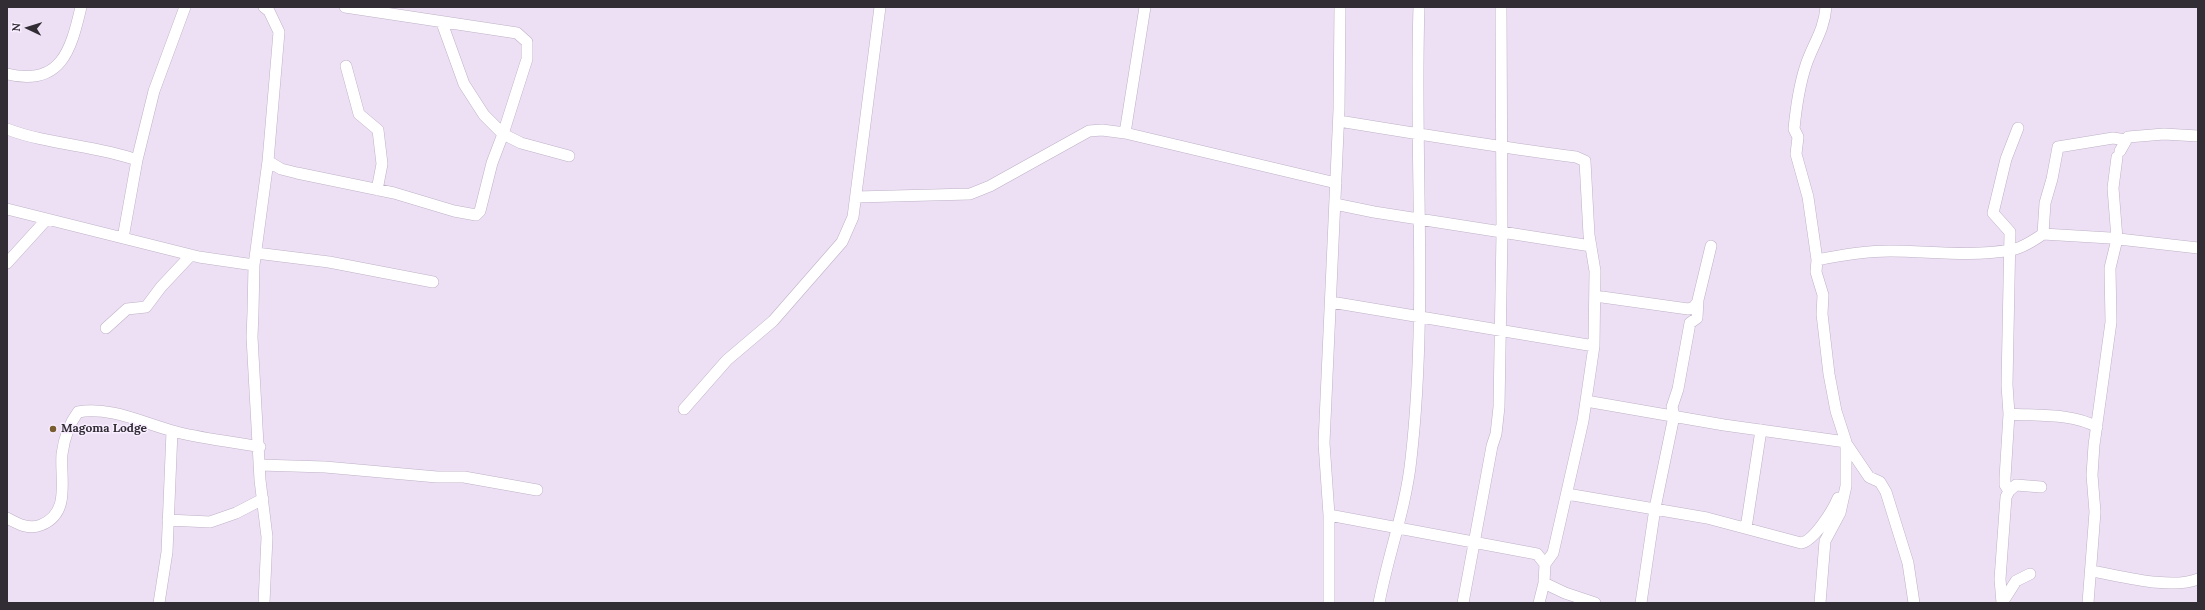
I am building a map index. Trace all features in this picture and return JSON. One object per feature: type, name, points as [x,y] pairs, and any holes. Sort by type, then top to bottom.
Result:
[{"type":"street","points":[[7,74],[27,77],[43,74],[54,69],[64,58],[76,31],[80,7]]},
{"type":"street","points":[[123,238],[137,160],[154,91],[185,7]]},
{"type":"street","points":[[264,7],[269,11],[279,32],[268,161],[254,265],[252,337],[260,465],[267,537],[264,603]]},
{"type":"street","points":[[268,161],[281,169],[377,190],[454,211],[476,215],[480,211],[492,162],[503,134],[527,59],[527,42],[517,33],[510,31],[442,23],[345,7]]},
{"type":"street","points":[[684,409],[726,360],[773,321],[842,242],[853,217],[880,7]]},
{"type":"street","points":[[1125,133],[1145,7]]},
{"type":"street","points":[[1329,603],[1329,515],[1324,443],[1342,45],[1340,7]]},
{"type":"street","points":[[1379,603],[1408,484],[1417,401],[1419,7]]},
{"type":"street","points":[[1463,603],[1475,543],[1479,513],[1498,423],[1502,233],[1501,7]]},
{"type":"street","points":[[1826,7],[1822,32],[1806,64],[1800,84],[1794,129],[1798,137],[1797,159],[1808,197],[1817,260],[1816,272],[1823,295],[1822,314],[1829,374],[1836,411],[1846,442],[1870,477],[1880,482],[1886,492],[1908,563],[1914,603]]},
{"type":"street","points":[[442,23],[464,84],[484,115],[503,134],[521,143],[569,156]]},
{"type":"street","points":[[346,66],[359,114],[378,130],[382,164],[377,190]]},
{"type":"street","points":[[1339,122],[1418,132],[1583,160],[1594,271],[1594,346],[1583,421],[1553,553],[1545,564],[1544,583],[1539,603]]},
{"type":"street","points":[[2008,490],[2005,485],[2005,478],[2009,414],[2007,385],[2011,250],[2010,232],[1993,213],[2006,159],[2018,128]]},
{"type":"street","points":[[7,129],[22,135],[118,153],[137,160]]},
{"type":"street","points":[[856,197],[970,194],[996,182],[1089,131],[1102,130],[1125,133],[1336,182]]},
{"type":"street","points":[[2088,603],[2092,571],[2095,512],[2092,475],[2111,322],[2110,268],[2117,239],[2113,188],[2119,154],[2128,136],[2164,134],[2198,136]]},
{"type":"street","points":[[2043,234],[2045,204],[2052,179],[2058,147],[2113,138],[2126,140]]},
{"type":"street","points":[[1335,204],[1374,212],[1418,218],[1502,233],[1591,246]]},
{"type":"street","points":[[7,209],[191,255],[254,265]]},
{"type":"street","points":[[7,262],[47,219]]},
{"type":"street","points":[[1817,260],[1851,253],[1889,250],[1968,252],[2011,250],[2033,241],[2043,234],[2117,239],[2198,248]]},
{"type":"street","points":[[1642,603],[1655,508],[1674,416],[1672,407],[1678,389],[1689,326],[1691,321],[1697,318],[1697,303],[1711,246]]},
{"type":"street","points":[[256,253],[329,262],[434,282]]},
{"type":"street","points":[[106,328],[127,309],[146,307],[191,255]]},
{"type":"street","points":[[1595,296],[1688,309],[1693,308],[1697,303]]},
{"type":"street","points":[[1331,302],[1594,346]]},
{"type":"street","points":[[1586,400],[1674,416],[1846,442]]},
{"type":"street","points":[[7,518],[21,525],[36,527],[54,517],[60,509],[62,496],[62,454],[65,440],[78,412],[95,410],[147,422],[172,431],[260,447]]},
{"type":"street","points":[[2009,414],[2065,418],[2091,423],[2097,426]]},
{"type":"street","points":[[1746,528],[1761,430]]},
{"type":"street","points":[[159,603],[167,552],[172,431]]},
{"type":"street","points":[[1566,494],[1707,518],[1796,543],[1804,543],[1828,519],[1834,507],[1843,477],[1840,449],[1846,442]]},
{"type":"street","points":[[1820,603],[1825,541],[1840,513],[1846,486],[1846,442]]},
{"type":"street","points":[[260,465],[325,467],[437,477],[464,477],[537,490]]},
{"type":"street","points":[[2002,603],[2000,579],[2006,498],[2008,490],[2016,485],[2041,487]]},
{"type":"street","points":[[168,520],[210,522],[236,513],[263,500]]},
{"type":"street","points":[[1329,515],[1537,554],[1545,564]]},
{"type":"street","points":[[2092,571],[2170,582],[2189,582],[2198,579]]},
{"type":"street","points":[[2002,603],[2016,581],[2023,576],[2030,574]]},
{"type":"street","points":[[1544,583],[1565,593],[1595,603]]},
{"type":"place","name":"Magoma Lodge","points":[[53,429]]}]
